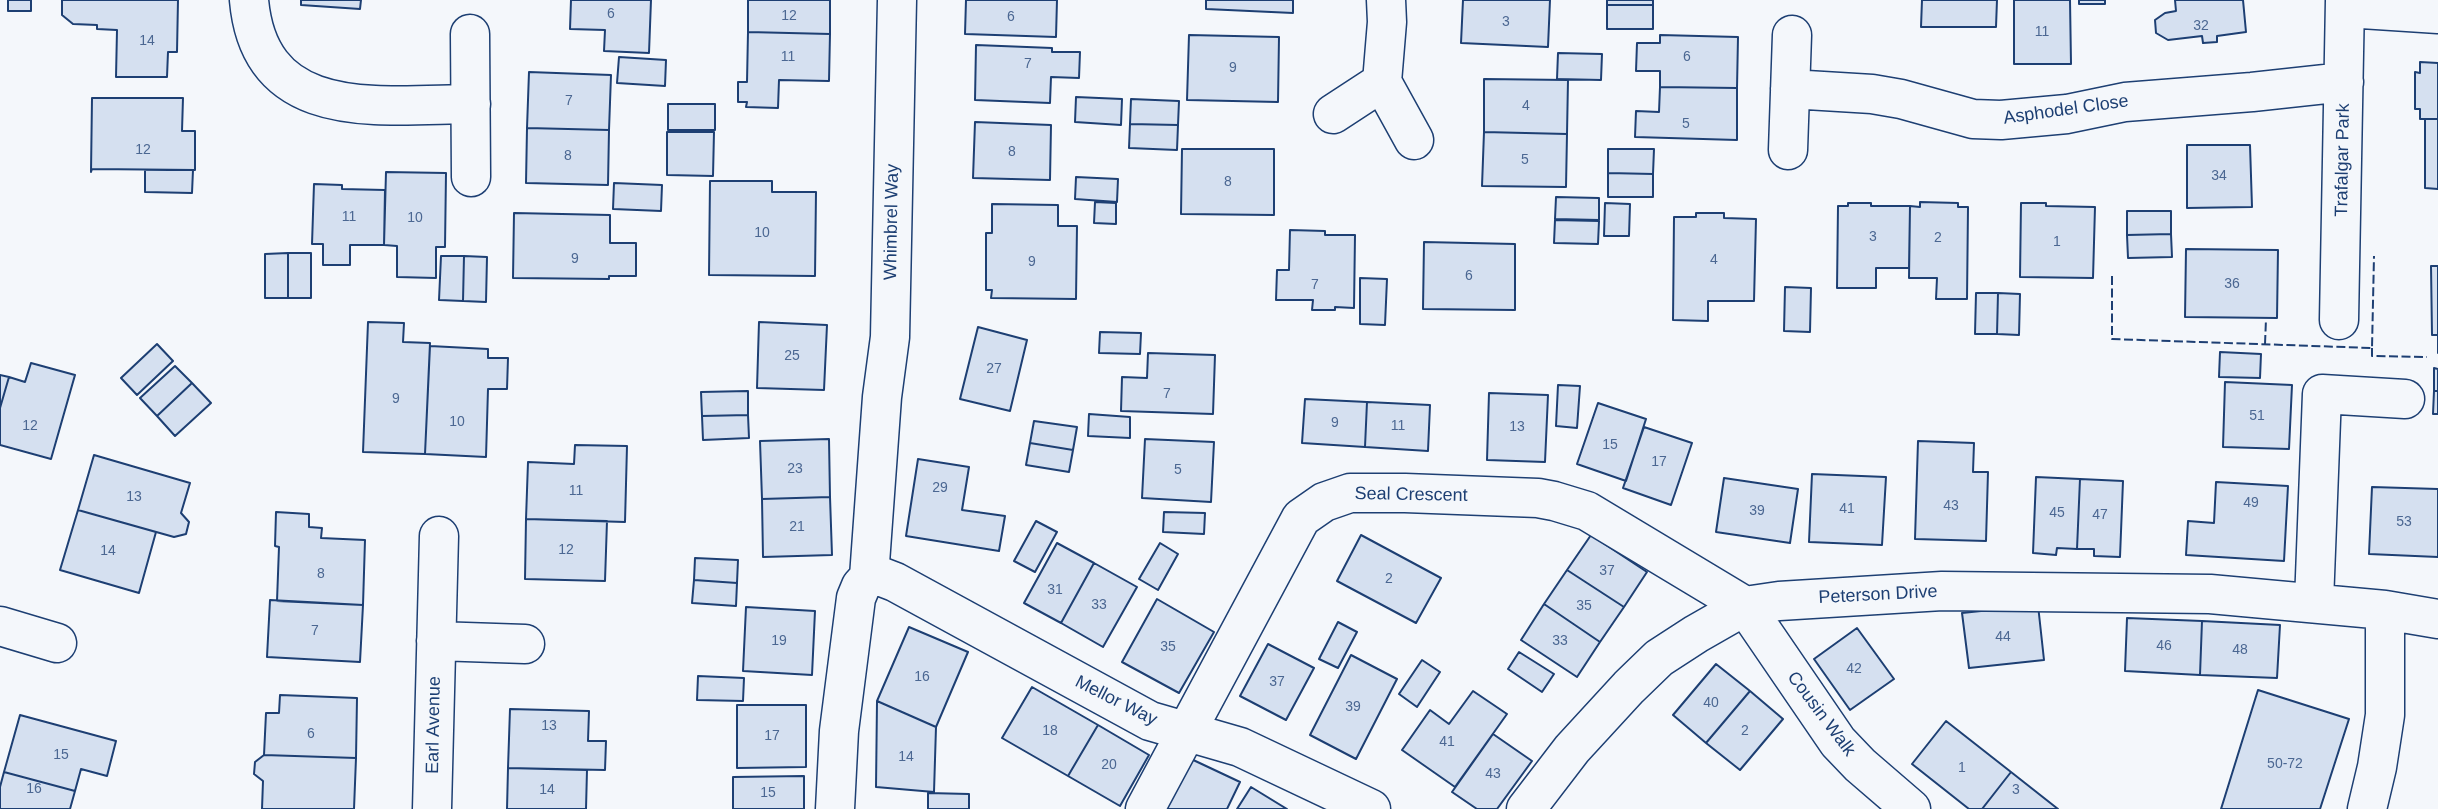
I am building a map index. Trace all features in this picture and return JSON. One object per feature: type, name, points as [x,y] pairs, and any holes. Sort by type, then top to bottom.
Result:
[{"type":"street","points":[[248,0],[251,25],[262,52],[280,75],[304,92],[331,101],[388,105],[471,104]]},
{"type":"street","name":"Whimbrel Way","points":[[869,577],[878,444],[890,337],[897,0]]},
{"type":"street","points":[[1386,0],[1382,82],[1414,140]]},
{"type":"street","points":[[2345,4],[2438,14]]},
{"type":"street","name":"Trafalgar Park","points":[[2339,320],[2345,4]]},
{"type":"street","points":[[470,34],[471,177]]},
{"type":"street","points":[[1788,150],[1792,36]]},
{"type":"street","points":[[1333,114],[1382,82]]},
{"type":"street","name":"Asphodel Close","points":[[1790,89],[1872,94],[1901,99],[1959,116],[2001,120],[2067,114],[2126,102],[2344,82]]},
{"type":"street","points":[[2314,602],[2322,394],[2405,399]]},
{"type":"street","name":"Seal Crescent","points":[[1145,809],[1301,518],[1324,502],[1350,493],[1405,493],[1553,501],[1594,516],[1745,606]]},
{"type":"street","name":"Earl Avenue","points":[[432,809],[439,536]]},
{"type":"street","points":[[835,809],[839,731],[856,598],[869,577]]},
{"type":"street","name":"Mellor Way","points":[[869,577],[882,577],[895,582],[1150,721],[1240,747],[1371,809]]},
{"type":"street","name":"Peterson Drive","points":[[1526,809],[1572,749],[1659,658],[1745,606],[1779,601],[1942,591],[2210,594],[2385,610],[2438,620]]},
{"type":"street","name":"Cousin Walk","points":[[1745,606],[1838,742],[1860,765],[1912,809]]},
{"type":"street","points":[[2367,809],[2385,715],[2385,610]]},
{"type":"street","points":[[0,626],[57,643]]},
{"type":"street","points":[[436,640],[525,644]]},
{"type":"building","points":[[8,0],[31,0],[31,11],[8,11]]},
{"type":"building","points":[[62,0],[178,0],[177,52],[168,52],[167,77],[116,77],[117,30],[97,29],[97,25],[73,24],[62,15]]},
{"type":"building","points":[[301,0],[361,0],[360,9],[301,5]]},
{"type":"building","points":[[571,0],[651,0],[649,53],[604,51],[605,30],[570,29]]},
{"type":"building","points":[[748,0],[830,0],[830,34],[748,32]]},
{"type":"building","points":[[966,0],[1057,0],[1056,37],[965,34]]},
{"type":"building","points":[[1206,0],[1293,0],[1293,13],[1206,9]]},
{"type":"building","points":[[1463,0],[1550,0],[1548,47],[1461,43]]},
{"type":"building","points":[[1607,0],[1653,0],[1653,5],[1607,5]]},
{"type":"building","points":[[1922,0],[1997,0],[1996,27],[1921,27]]},
{"type":"building","points":[[2014,0],[2070,0],[2071,64],[2014,64]]},
{"type":"building","points":[[2079,0],[2105,0],[2105,4],[2079,4]]},
{"type":"building","points":[[2175,0],[2243,0],[2246,32],[2217,36],[2217,42],[2203,43],[2202,36],[2168,40],[2156,33],[2155,20],[2165,13],[2176,11]]},
{"type":"building","points":[[1607,5],[1653,5],[1653,29],[1607,29]]},
{"type":"building","points":[[748,32],[830,34],[829,81],[779,80],[778,108],[746,107],[747,102],[738,102],[738,82],[747,82]]},
{"type":"building","points":[[1189,35],[1279,37],[1278,102],[1187,100]]},
{"type":"building","points":[[1660,35],[1738,37],[1737,88],[1660,87],[1660,71],[1636,71],[1637,43],[1660,43]]},
{"type":"building","points":[[976,45],[1052,48],[1052,52],[1080,52],[1079,78],[1051,77],[1050,103],[975,100]]},
{"type":"building","points":[[1558,53],[1602,54],[1601,80],[1557,79]]},
{"type":"building","points":[[619,57],[666,60],[665,86],[617,83]]},
{"type":"building","points":[[2420,62],[2438,63],[2438,119],[2420,119],[2420,109],[2415,109],[2415,72],[2420,73]]},
{"type":"building","points":[[529,72],[611,75],[609,130],[527,128]]},
{"type":"building","points":[[1484,79],[1568,80],[1567,134],[1484,132]]},
{"type":"building","points":[[1660,87],[1737,88],[1737,140],[1635,137],[1636,111],[1659,112]]},
{"type":"building","points":[[1076,97],[1122,99],[1121,125],[1075,122]]},
{"type":"building","points":[[92,98],[183,98],[182,131],[195,131],[195,170],[92,169],[91,172]]},
{"type":"building","points":[[1131,99],[1179,101],[1178,125],[1130,124]]},
{"type":"building","points":[[668,104],[715,104],[715,130],[668,130]]},
{"type":"building","points":[[2425,119],[2438,119],[2438,189],[2425,188]]},
{"type":"building","points":[[975,122],[1051,125],[1050,180],[973,178]]},
{"type":"building","points":[[1130,124],[1178,125],[1177,150],[1129,148]]},
{"type":"building","points":[[527,128],[609,130],[608,185],[526,183]]},
{"type":"building","points":[[667,132],[714,132],[713,176],[667,175]]},
{"type":"building","points":[[1484,132],[1567,134],[1566,187],[1482,186]]},
{"type":"building","points":[[2187,145],[2250,145],[2252,207],[2187,208]]},
{"type":"building","points":[[1182,149],[1274,149],[1274,215],[1181,214]]},
{"type":"building","points":[[1608,149],[1654,149],[1653,174],[1608,173]]},
{"type":"building","points":[[145,170],[193,170],[192,193],[145,192]]},
{"type":"building","points":[[386,172],[446,173],[445,247],[436,247],[436,278],[397,277],[397,246],[384,245]]},
{"type":"building","points":[[1608,173],[1653,174],[1653,197],[1608,197]]},
{"type":"building","points":[[1076,177],[1118,179],[1117,202],[1075,199]]},
{"type":"building","points":[[710,181],[772,181],[772,192],[816,192],[815,276],[709,275]]},
{"type":"building","points":[[614,183],[662,185],[661,211],[613,209]]},
{"type":"building","points":[[314,184],[342,185],[342,189],[385,190],[384,245],[350,245],[350,265],[323,265],[323,244],[312,244]]},
{"type":"building","points":[[1556,197],[1599,198],[1599,220],[1555,219]]},
{"type":"building","points":[[1095,202],[1116,203],[1116,224],[1094,223]]},
{"type":"building","points":[[1920,202],[1958,203],[1958,207],[1968,207],[1967,299],[1936,299],[1937,278],[1909,278],[1910,206],[1920,207]]},
{"type":"building","points":[[1605,203],[1630,204],[1629,236],[1604,236]]},
{"type":"building","points":[[1848,203],[1910,206],[1909,268],[1876,268],[1876,288],[1837,288],[1838,206],[1848,206]]},
{"type":"building","points":[[2021,203],[2095,207],[2093,278],[2020,277]]},
{"type":"building","points":[[992,204],[1058,205],[1058,226],[1077,226],[1076,299],[991,298],[992,290],[986,290],[986,233],[992,233]]},
{"type":"building","points":[[2127,211],[2171,211],[2171,234],[2127,235]]},
{"type":"building","points":[[514,213],[610,215],[610,243],[636,243],[636,276],[609,276],[609,279],[513,278]]},
{"type":"building","points":[[1696,213],[1724,213],[1724,218],[1756,219],[1754,301],[1708,301],[1708,321],[1673,320],[1674,217],[1696,217]]},
{"type":"building","points":[[1555,220],[1599,221],[1598,244],[1554,243]]},
{"type":"building","points":[[1290,230],[1325,231],[1325,235],[1355,235],[1354,308],[1312,310],[1313,300],[1276,300],[1277,270],[1289,270]]},
{"type":"building","points":[[2171,234],[2172,257],[2128,258],[2127,235]]},
{"type":"building","points":[[1424,242],[1515,244],[1515,310],[1423,309]]},
{"type":"building","points":[[2186,249],[2278,250],[2277,318],[2185,317]]},
{"type":"building","points":[[288,253],[288,298],[265,298],[265,254]]},
{"type":"building","points":[[288,253],[311,253],[311,298],[288,298]]},
{"type":"building","points":[[441,256],[464,256],[463,301],[439,300]]},
{"type":"building","points":[[464,256],[487,257],[486,302],[463,301]]},
{"type":"building","points":[[2431,266],[2438,266],[2438,335],[2432,335]]},
{"type":"building","points":[[1360,278],[1387,279],[1385,325],[1360,324]]},
{"type":"building","points":[[1785,287],[1811,288],[1810,332],[1784,331]]},
{"type":"building","points":[[1976,293],[1998,293],[1997,334],[1975,334]]},
{"type":"building","points":[[1998,293],[2020,294],[2019,335],[1997,334]]},
{"type":"building","points":[[368,322],[404,323],[403,342],[430,343],[425,454],[363,452]]},
{"type":"building","points":[[759,322],[827,325],[824,390],[757,388]]},
{"type":"building","points":[[978,327],[1027,340],[1010,411],[960,399]]},
{"type":"building","points":[[1100,332],[1141,333],[1140,354],[1099,353]]},
{"type":"building","points":[[157,344],[173,361],[137,395],[121,378]]},
{"type":"building","points":[[430,346],[488,349],[488,358],[508,358],[507,389],[488,389],[486,457],[425,454]]},
{"type":"building","points":[[2220,352],[2261,354],[2260,378],[2219,377]]},
{"type":"building","points":[[1148,353],[1215,355],[1213,414],[1121,411],[1122,377],[1147,378]]},
{"type":"building","points":[[31,363],[75,375],[51,459],[0,445],[0,408],[9,377],[25,382]]},
{"type":"building","points":[[175,366],[192,383],[157,416],[140,398]]},
{"type":"building","points":[[2434,368],[2438,369],[2438,391],[2434,391]]},
{"type":"building","points":[[0,375],[9,377],[0,408]]},
{"type":"building","points":[[2225,382],[2292,385],[2289,449],[2223,447]]},
{"type":"building","points":[[192,383],[211,403],[175,436],[157,416]]},
{"type":"building","points":[[1558,385],[1580,386],[1577,428],[1556,426]]},
{"type":"building","points":[[748,391],[748,415],[702,416],[701,392]]},
{"type":"building","points":[[2434,391],[2438,391],[2438,414],[2433,414]]},
{"type":"building","points":[[1489,393],[1548,395],[1545,462],[1487,460]]},
{"type":"building","points":[[1305,399],[1367,402],[1365,447],[1302,443]]},
{"type":"building","points":[[1367,402],[1430,405],[1428,451],[1365,447]]},
{"type":"building","points":[[1598,403],[1646,419],[1626,481],[1577,464]]},
{"type":"building","points":[[1089,414],[1130,417],[1130,438],[1088,436]]},
{"type":"building","points":[[748,415],[749,438],[703,440],[702,416]]},
{"type":"building","points":[[1034,421],[1077,427],[1073,450],[1030,443]]},
{"type":"building","points":[[1644,427],[1692,443],[1671,505],[1623,488]]},
{"type":"building","points":[[829,439],[830,497],[762,499],[760,441]]},
{"type":"building","points":[[1145,439],[1214,442],[1211,502],[1142,498]]},
{"type":"building","points":[[1918,441],[1974,443],[1973,472],[1988,472],[1986,541],[1915,539]]},
{"type":"building","points":[[1030,443],[1073,450],[1069,472],[1026,465]]},
{"type":"building","points":[[575,445],[627,446],[625,522],[526,519],[528,462],[574,464]]},
{"type":"building","points":[[94,455],[190,483],[181,513],[189,522],[186,534],[174,537],[78,510]]},
{"type":"building","points":[[918,459],[969,467],[962,510],[1005,516],[999,551],[906,536]]},
{"type":"building","points":[[1812,474],[1886,477],[1882,545],[1809,542]]},
{"type":"building","points":[[2036,477],[2080,479],[2077,549],[2057,548],[2056,555],[2033,553]]},
{"type":"building","points":[[1724,478],[1798,489],[1790,543],[1716,532]]},
{"type":"building","points":[[2080,479],[2123,481],[2120,557],[2094,556],[2094,549],[2077,549]]},
{"type":"building","points":[[2216,482],[2288,486],[2284,561],[2186,555],[2188,521],[2214,523]]},
{"type":"building","points":[[2372,487],[2438,489],[2438,557],[2369,554]]},
{"type":"building","points":[[830,497],[832,555],[763,557],[762,499]]},
{"type":"building","points":[[78,510],[156,532],[139,593],[60,570]]},
{"type":"building","points":[[276,512],[309,514],[309,527],[322,528],[321,538],[365,540],[363,605],[277,601],[279,547],[275,546]]},
{"type":"building","points":[[1164,512],[1205,513],[1204,534],[1163,532]]},
{"type":"building","points":[[526,519],[607,521],[605,581],[525,579]]},
{"type":"building","points":[[1036,521],[1057,532],[1035,572],[1014,561]]},
{"type":"building","points":[[1361,535],[1441,578],[1416,623],[1337,581]]},
{"type":"building","points":[[1591,535],[1647,572],[1624,607],[1567,570]]},
{"type":"building","points":[[1057,543],[1094,563],[1061,623],[1024,603]]},
{"type":"building","points":[[1160,543],[1178,554],[1158,590],[1139,579]]},
{"type":"building","points":[[695,558],[738,560],[737,583],[694,580]]},
{"type":"building","points":[[1094,563],[1137,587],[1103,647],[1061,623]]},
{"type":"building","points":[[1567,570],[1624,607],[1600,642],[1544,604]]},
{"type":"building","points":[[694,580],[737,583],[736,606],[692,603]]},
{"type":"building","points":[[1157,599],[1214,632],[1179,693],[1122,662]]},
{"type":"building","points":[[270,600],[363,605],[360,662],[267,657]]},
{"type":"building","points":[[1544,604],[1600,642],[1577,677],[1521,640]]},
{"type":"building","points":[[2038,605],[2044,660],[1969,668],[1962,613]]},
{"type":"building","points":[[746,607],[815,611],[812,675],[743,671]]},
{"type":"building","points":[[2127,618],[2202,621],[2200,675],[2125,671]]},
{"type":"building","points":[[2202,621],[2280,625],[2277,678],[2200,675]]},
{"type":"building","points":[[1338,622],[1357,632],[1338,668],[1319,659]]},
{"type":"building","points":[[909,627],[968,652],[936,727],[877,701]]},
{"type":"building","points":[[1857,628],[1894,679],[1850,710],[1814,659]]},
{"type":"building","points":[[1268,644],[1314,668],[1286,720],[1240,696]]},
{"type":"building","points":[[1519,652],[1554,674],[1542,692],[1508,669]]},
{"type":"building","points":[[1351,655],[1397,679],[1356,759],[1310,735]]},
{"type":"building","points":[[1422,660],[1440,672],[1417,707],[1399,694]]},
{"type":"building","points":[[1716,664],[1750,691],[1706,743],[1673,715]]},
{"type":"building","points":[[698,676],[744,678],[743,701],[697,700]]},
{"type":"building","points":[[1032,687],[1098,725],[1068,776],[1002,738]]},
{"type":"building","points":[[2258,690],[2349,719],[2320,809],[2221,809]]},
{"type":"building","points":[[1473,691],[1507,714],[1455,787],[1402,750],[1430,710],[1449,724]]},
{"type":"building","points":[[1750,691],[1783,719],[1740,770],[1706,743]]},
{"type":"building","points":[[280,695],[357,698],[356,758],[264,755],[266,713],[279,713]]},
{"type":"building","points":[[877,701],[936,727],[934,792],[876,787]]},
{"type":"building","points":[[737,705],[806,705],[806,767],[737,768]]},
{"type":"building","points":[[510,709],[589,711],[588,741],[606,741],[605,770],[508,768]]},
{"type":"building","points":[[20,715],[116,741],[107,776],[81,769],[75,791],[4,772]]},
{"type":"building","points":[[1946,721],[2011,772],[1982,809],[1969,809],[1912,764]]},
{"type":"building","points":[[1098,725],[1149,755],[1120,806],[1068,776]]},
{"type":"building","points":[[1493,734],[1532,761],[1497,809],[1477,809],[1452,792]]},
{"type":"building","points":[[264,755],[356,758],[354,809],[262,809],[263,781],[254,774],[255,762]]},
{"type":"building","points":[[1189,758],[1240,782],[1227,809],[1165,809]]},
{"type":"building","points":[[508,768],[587,770],[586,809],[507,809]]},
{"type":"building","points":[[4,772],[75,791],[70,809],[0,809],[0,787]]},
{"type":"building","points":[[2011,772],[2058,809],[1982,809]]},
{"type":"building","points":[[804,776],[804,809],[733,809],[733,777]]},
{"type":"building","points":[[1251,787],[1287,809],[1237,809]]},
{"type":"building","points":[[928,793],[969,794],[969,809],[928,809]]},
{"type":"fence","points":[[2112,276],[2112,339],[2372,348],[2374,256]]},
{"type":"fence","points":[[2265,344],[2266,319]]},
{"type":"fence","points":[[2372,348],[2372,356],[2427,357]]}]
